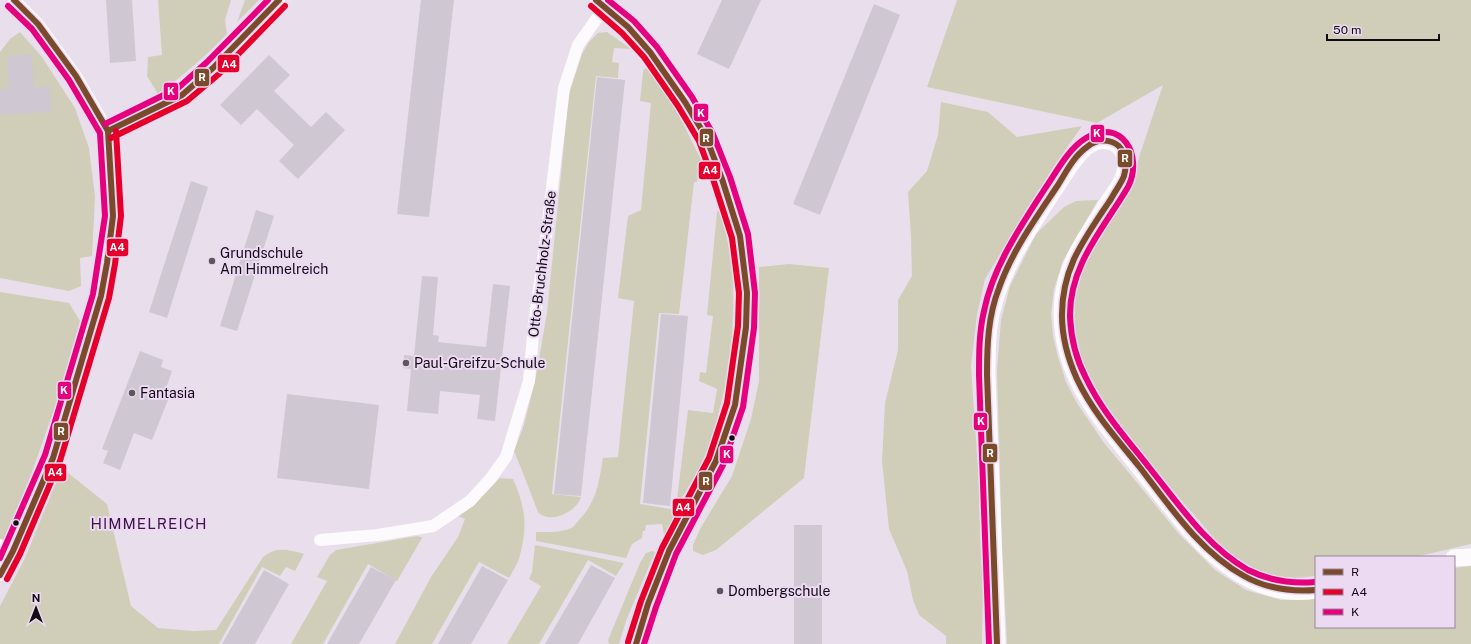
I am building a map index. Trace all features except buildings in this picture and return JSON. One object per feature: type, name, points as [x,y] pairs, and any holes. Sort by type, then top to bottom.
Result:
[{"type":"main road","points":[[997,644],[987,376],[987,349],[993,304],[999,287],[1014,257],[1065,174],[1081,152],[1090,144],[1102,140],[1114,142],[1121,148],[1125,156],[1125,169],[1121,182],[1083,242],[1073,264],[1064,291],[1062,314],[1064,335],[1068,355],[1077,378],[1100,418],[1188,528],[1217,558],[1231,569],[1248,579],[1265,586],[1283,590],[1315,590]]},
{"type":"main road","points":[[1455,558],[1471,557]]},
{"type":"street","points":[[0,575],[13,551],[53,458],[101,296],[108,263],[112,216],[108,131],[76,76],[38,24],[14,0]]},
{"type":"street","points":[[108,131],[182,95],[213,68],[279,0]]},
{"type":"street","points":[[600,3],[628,27],[650,52],[685,102],[706,137],[722,179],[740,236],[747,293],[746,327],[735,405],[716,461],[669,551],[648,604],[636,644]]},
{"type":"street","name":"Otto-Bruchholz-Straße","points":[[320,540],[378,536],[433,526],[470,500],[491,478],[506,457],[529,381],[534,324],[564,88],[578,45],[600,3]]},
{"type":"street","points":[[0,545],[13,551]]},
{"type":"shaded area","points":[[158,0],[231,0],[225,20],[227,34],[194,66],[158,94],[147,76],[148,57],[162,55]]},
{"type":"shaded area","points":[[245,0],[259,0],[237,22]]},
{"type":"shaded area","points":[[957,0],[1471,0],[1471,544],[1419,556],[1315,556],[1315,576],[1284,579],[1257,571],[1229,555],[1121,431],[1102,404],[1084,374],[1076,353],[1071,325],[1074,298],[1081,270],[1093,245],[1121,204],[1129,189],[1163,85],[1097,123],[927,87]]},
{"type":"shaded area","points":[[20,32],[42,57],[75,108],[89,148],[95,197],[92,256],[80,258],[81,286],[69,291],[0,278],[0,52],[10,39]]},
{"type":"shaded area","points":[[607,32],[631,49],[614,48],[612,62],[619,63],[618,78],[596,76],[552,494],[581,497],[574,508],[569,512],[555,517],[549,517],[543,516],[538,512],[514,451],[524,425],[536,376],[547,313],[569,94],[582,54],[589,42],[598,33]]},
{"type":"shaded area","points":[[647,68],[676,109],[706,170],[706,175],[698,174],[697,182],[694,182],[679,314],[659,313],[640,504],[677,510],[669,534],[664,535],[662,524],[646,525],[642,538],[632,544],[626,558],[536,541],[536,532],[560,531],[573,527],[590,506],[596,491],[603,458],[618,457],[634,301],[618,298],[628,216],[641,210],[651,103],[640,101],[643,72],[644,69]]},
{"type":"shaded area","points":[[941,102],[988,112],[1017,137],[1082,126],[1052,169],[985,279],[977,315],[971,366],[979,485],[983,586],[982,644],[946,644],[946,636],[919,615],[913,600],[907,571],[889,529],[882,461],[885,403],[898,350],[898,300],[912,276],[908,192],[927,171],[938,135]]},
{"type":"shaded area","points":[[1098,200],[1063,261],[1054,289],[1051,314],[1053,336],[1058,357],[1066,382],[1077,403],[1104,443],[1179,534],[1215,570],[1246,590],[1281,600],[1315,599],[1315,628],[1455,628],[1455,568],[1471,566],[1471,644],[1007,644],[1002,546],[997,371],[1001,320],[1010,286],[1036,234],[1064,207],[1076,201]]},
{"type":"shaded area","points":[[721,209],[731,259],[733,283],[730,355],[721,402],[708,448],[698,471],[676,507],[688,410],[713,413],[717,389],[699,381],[700,372],[706,373],[713,316],[707,315],[717,212]]},
{"type":"shaded area","points":[[789,264],[829,268],[804,478],[716,550],[703,555],[693,551],[693,545],[700,529],[732,476],[751,419],[759,381],[759,267]]},
{"type":"shaded area","points":[[0,292],[69,303],[80,321],[57,401],[31,475],[3,542],[0,541]]},
{"type":"shaded area","points":[[62,468],[107,504],[131,606],[158,628],[193,631],[216,630],[263,557],[273,551],[278,550],[288,550],[304,554],[295,571],[286,567],[280,576],[262,567],[219,644],[0,644],[0,606],[25,558]]},
{"type":"shaded area","points":[[500,478],[513,479],[523,507],[524,516],[524,535],[520,555],[509,578],[479,562],[432,644],[395,644],[431,577],[458,537],[465,519],[458,516],[471,507]]},
{"type":"shaded area","points":[[417,536],[422,538],[397,581],[368,564],[323,644],[291,644],[327,581],[317,577],[330,555],[336,550]]},
{"type":"shaded area","points":[[535,545],[624,563],[616,576],[588,560],[539,644],[507,644],[541,586],[529,579],[532,572]]},
{"type":"shaded area","points":[[652,551],[655,552],[626,621],[619,644],[609,644],[608,640],[640,563],[646,553]]},
{"type":"transit line","name":"R","points":[[0,575],[13,551],[53,458],[101,296],[113,216],[108,131],[76,76],[38,24],[14,0]]},
{"type":"transit line","name":"K","points":[[105,124],[178,88],[207,62],[268,0]]},
{"type":"transit line","name":"R","points":[[108,131],[182,95],[213,68],[279,0]]},
{"type":"transit line","name":"R","points":[[596,0],[628,27],[650,52],[685,102],[706,137],[722,179],[740,236],[747,293],[746,327],[735,405],[716,461],[669,551],[648,604],[636,644]]},
{"type":"transit line","name":"K","points":[[608,0],[634,21],[657,47],[692,97],[713,134],[730,177],[748,234],[755,293],[754,328],[743,407],[723,465],[676,554],[644,644]]},
{"type":"transit line","name":"K","points":[[0,558],[45,455],[93,294],[105,216],[100,133],[69,80],[32,29],[8,6]]},
{"type":"transit line","name":"A4","points":[[111,138],[187,101],[219,74],[285,6]]},
{"type":"transit line","name":"A4","points":[[591,6],[622,33],[644,57],[678,106],[699,141],[732,238],[739,293],[738,326],[727,403],[709,458],[662,548],[641,601],[628,642]]},
{"type":"transit line","name":"A4","points":[[7,579],[20,554],[60,461],[109,298],[121,216],[116,131]]},
{"type":"transit line","name":"K","points":[[989,644],[979,375],[979,351],[982,319],[988,294],[994,278],[1018,232],[1063,161],[1074,148],[1086,138],[1099,133],[1110,132],[1119,136],[1126,143],[1131,152],[1133,163],[1132,175],[1128,187],[1099,232],[1075,281],[1071,298],[1070,317],[1073,341],[1082,371],[1092,390],[1114,424],[1182,509],[1219,549],[1248,570],[1264,577],[1298,583],[1315,582]]},
{"type":"transit line","name":"R","points":[[997,644],[987,375],[988,342],[992,309],[1004,274],[1033,222],[1074,160],[1082,151],[1099,141],[1112,142],[1120,147],[1124,154],[1125,168],[1124,176],[1121,182],[1078,251],[1071,266],[1065,286],[1062,308],[1064,340],[1068,356],[1077,379],[1097,413],[1113,434],[1173,511],[1213,554],[1228,566],[1261,584],[1279,589],[1315,590]]},
{"type":"place","name":"Grundschule Am Himmelreich","points":[[212,261]]},
{"type":"place","name":"Paul-Greifzu-Schule","points":[[406,363]]},
{"type":"place","name":"Fantasia","points":[[132,393]]},
{"type":"place","name":"Dombergschule","points":[[720,591]]},
{"type":"district","name":"HIMMELREICH","points":[[149,524]]}]
